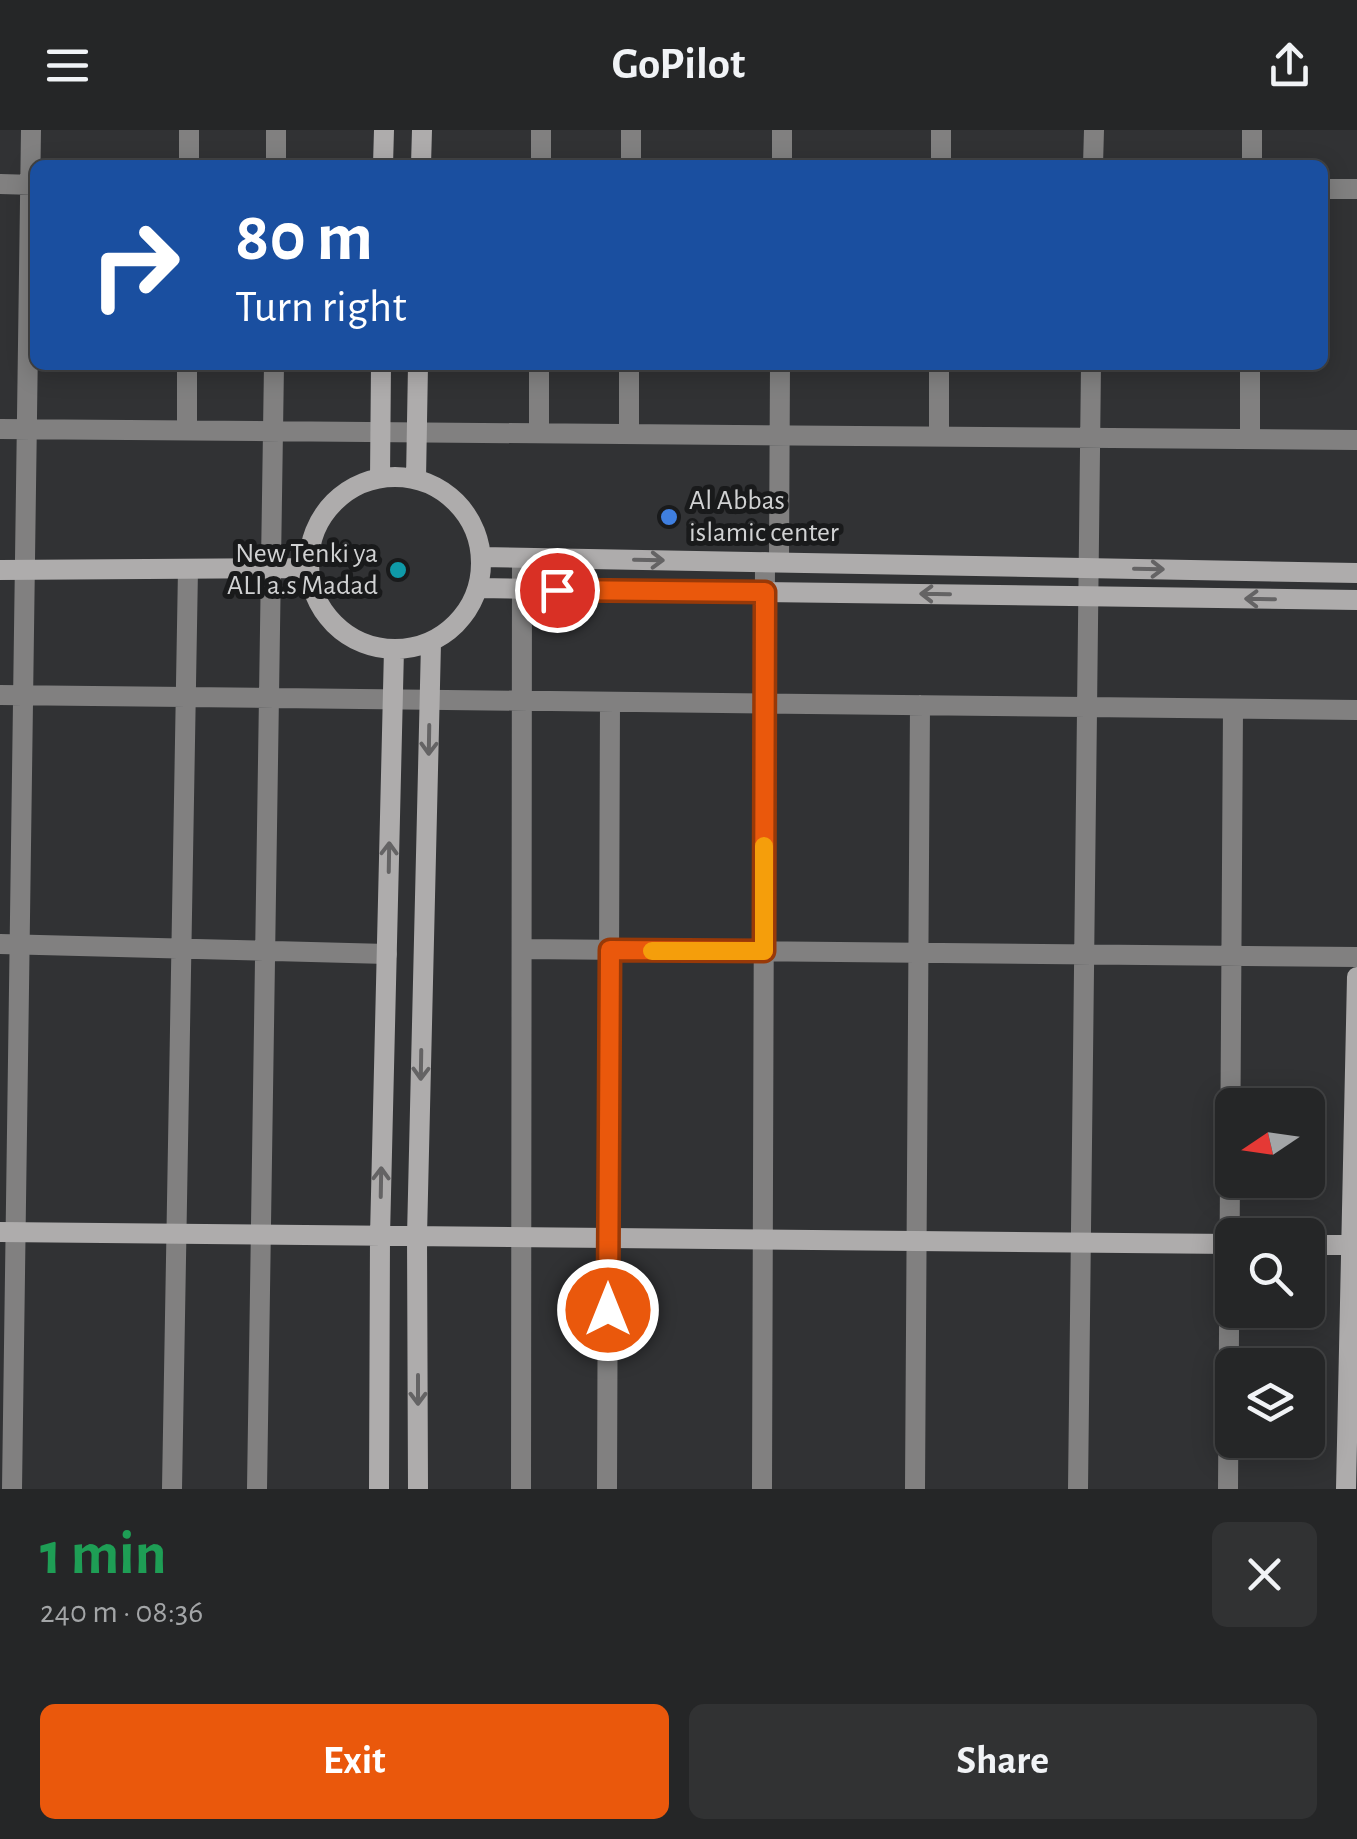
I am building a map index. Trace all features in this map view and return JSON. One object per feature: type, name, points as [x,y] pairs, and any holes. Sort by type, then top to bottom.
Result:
[{"type":"street","points":[[30,130],[31,160]]},
{"type":"street","points":[[189,130],[189,160]]},
{"type":"street","points":[[276,130],[276,160]]},
{"type":"street","points":[[383,160],[384,130]]},
{"type":"street","points":[[421,160],[422,130]]},
{"type":"street","points":[[541,130],[541,160]]},
{"type":"street","points":[[631,130],[631,160]]},
{"type":"street","points":[[782,130],[782,160]]},
{"type":"street","points":[[941,130],[941,160]]},
{"type":"street","points":[[1094,130],[1094,160]]},
{"type":"street","points":[[1252,130],[1252,160]]},
{"type":"street","points":[[0,184],[30,185]]},
{"type":"street","points":[[1328,189],[1357,189]]},
{"type":"street","points":[[12,1489],[8,1232],[10,944],[24,695],[30,283]]},
{"type":"street","points":[[186,430],[187,370]]},
{"type":"street","points":[[256,1489],[274,370]]},
{"type":"street","points":[[380,370],[380,477]]},
{"type":"street","points":[[416,480],[418,370]]},
{"type":"street","points":[[539,434],[540,370]]},
{"type":"street","points":[[629,370],[629,434]]},
{"type":"street","points":[[762,1489],[765,592],[772,562],[780,370]]},
{"type":"street","points":[[939,370],[939,436]]},
{"type":"street","points":[[1078,1489],[1091,370]]},
{"type":"street","points":[[1250,370],[1250,439]]},
{"type":"street","points":[[0,429],[1357,440]]},
{"type":"street","points":[[380,477],[434,485],[456,501],[473,524],[481,557],[478,588],[455,627],[432,643],[394,650],[373,648],[346,634],[325,614],[306,568],[316,528],[332,504],[353,487],[380,477]]},
{"type":"street","points":[[481,557],[1357,573]]},
{"type":"street","points":[[521,1489],[522,558]]},
{"type":"street","points":[[0,570],[306,568]]},
{"type":"street","points":[[172,1489],[188,569]]},
{"type":"street","points":[[478,588],[1357,600]]},
{"type":"street","points":[[418,1489],[417,1236],[432,643]]},
{"type":"street","points":[[379,1489],[380,1236],[394,650]]},
{"type":"street","points":[[0,695],[1357,710]]},
{"type":"street","points":[[608,1489],[610,702]]},
{"type":"street","points":[[915,1489],[920,706]]},
{"type":"street","points":[[1231,1218],[1233,709]]},
{"type":"street","points":[[10,944],[387,954]]},
{"type":"street","points":[[522,949],[1357,957]]},
{"type":"street","points":[[1346,1489],[1355,1245],[1357,977]]},
{"type":"street","points":[[8,1232],[1215,1244]]},
{"type":"street","points":[[1325,1244],[1355,1245]]},
{"type":"street","points":[[1228,1489],[1230,1328]]},
{"type":"slow traffic","points":[[652,951],[764,951],[764,846]]},
{"type":"place","name":"Al Abbas islamic center","points":[[669,517]]},
{"type":"place","name":"New Tenki ya ALI a.s Madad","points":[[398,570]]},
{"type":"route","points":[[557,590],[765,592],[764,951],[610,950],[608,1310]]}]
